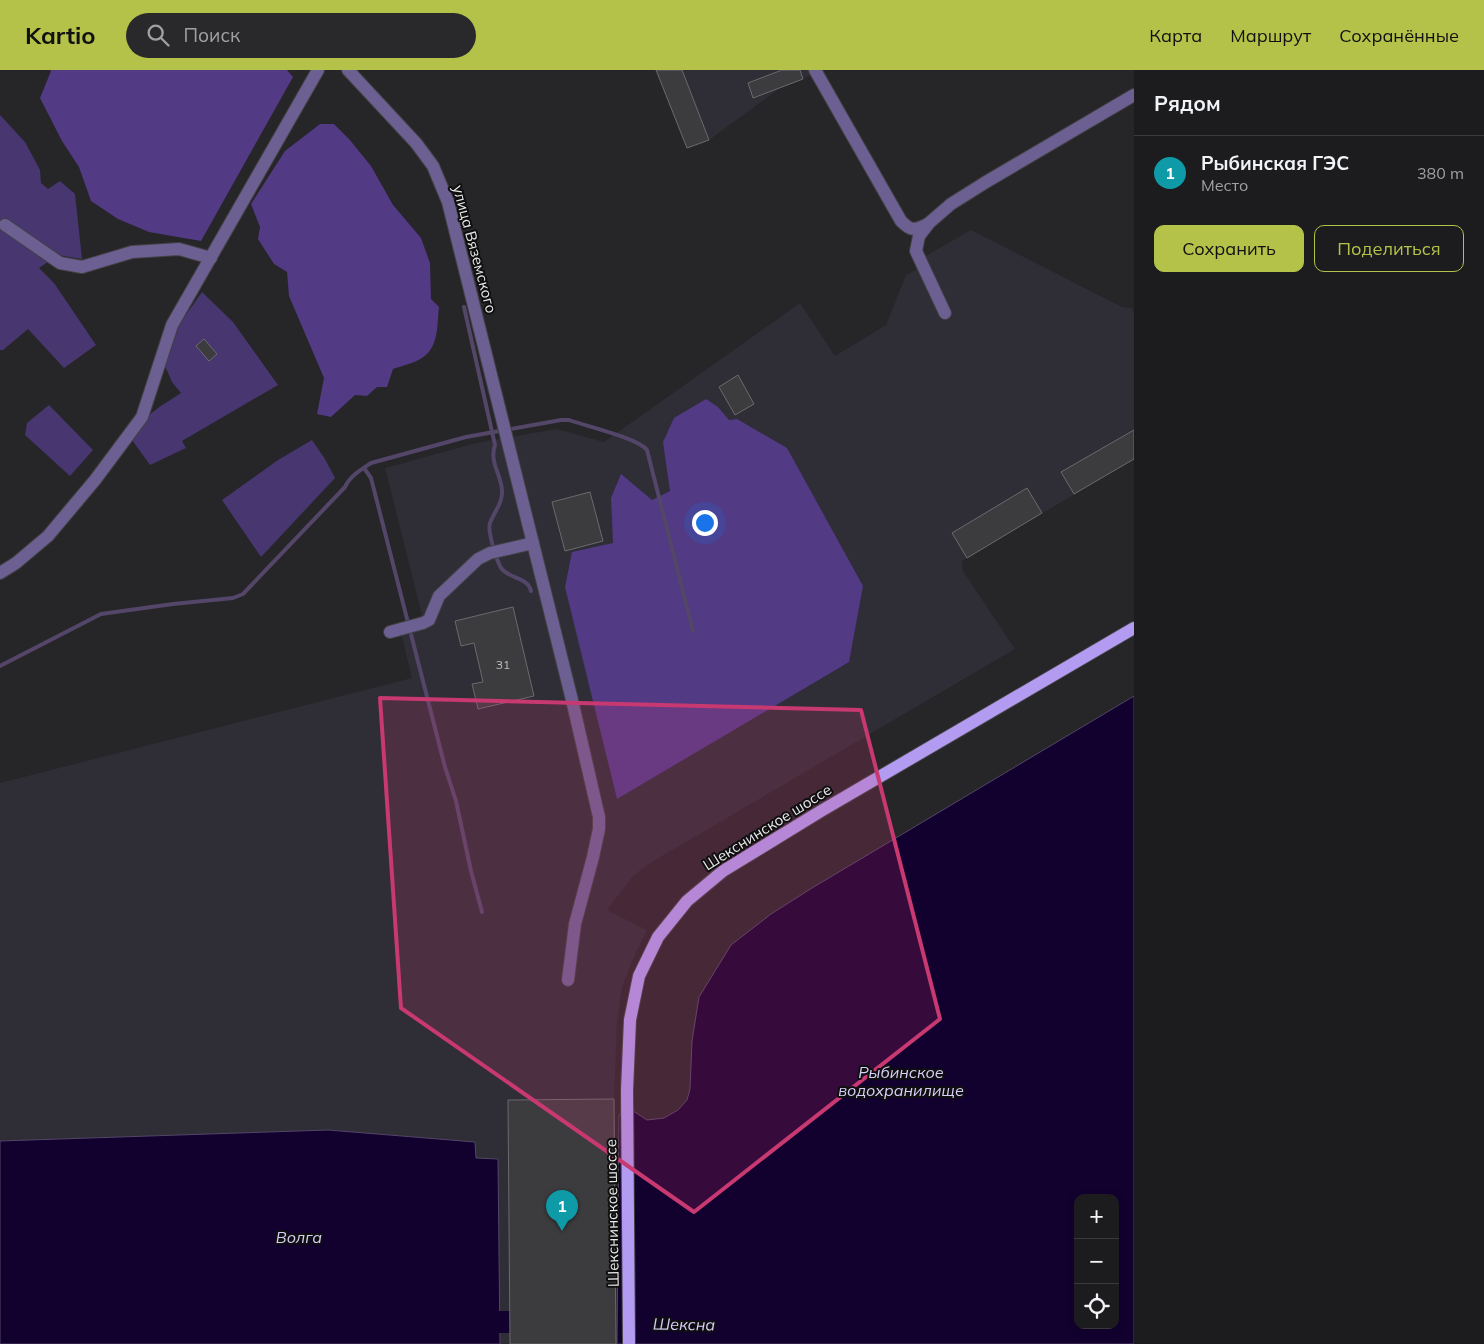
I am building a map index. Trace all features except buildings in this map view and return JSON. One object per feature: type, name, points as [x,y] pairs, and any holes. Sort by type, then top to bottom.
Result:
[{"type":"main road","name":"Шекснинское шоссе","points":[[629,1344],[627,1090],[630,1020],[639,976],[658,937],[687,901],[723,872],[821,811],[1134,628]]},
{"type":"street","points":[[0,573],[16,563],[48,536],[95,480],[142,417],[172,325],[318,70]]},
{"type":"street","name":"улица Вяземского","points":[[348,70],[416,143],[441,183],[452,217],[572,700],[599,817],[599,829],[594,857],[575,924],[568,980]]},
{"type":"street","points":[[815,70],[901,221],[908,228],[915,230],[930,223]]},
{"type":"street","points":[[945,314],[916,251],[919,236],[930,223],[951,204],[986,182],[1134,95]]},
{"type":"street","points":[[5,225],[60,263],[82,267],[132,252],[179,248],[211,258]]},
{"type":"street","points":[[390,632],[429,620],[439,596],[478,559],[490,553],[533,543]]},
{"type":"highlighted area","points":[[380,698],[861,710],[940,1019],[694,1212],[401,1008]]},
{"type":"shaded area","points":[[50,70],[287,70],[293,77],[201,241],[149,232],[118,219],[91,201],[79,167],[62,141],[40,98]]},
{"type":"shaded area","points":[[656,70],[824,70],[780,88],[709,140],[687,148]]},
{"type":"shaded area","points":[[0,115],[25,142],[40,170],[41,183],[48,189],[60,181],[75,194],[82,259],[58,255],[39,268],[54,283],[96,345],[64,368],[28,329],[3,350],[0,350]]},
{"type":"shaded area","points":[[320,124],[334,124],[349,139],[371,166],[393,205],[421,238],[430,263],[431,299],[439,307],[436,335],[432,348],[428,353],[422,358],[393,369],[387,387],[377,387],[367,396],[355,395],[331,417],[317,414],[324,378],[289,296],[287,272],[274,264],[258,239],[260,227],[251,204],[285,151]]},
{"type":"shaded area","points":[[971,230],[1122,307],[1132,308],[1134,315],[1134,459],[962,561],[963,571],[1015,649],[650,863],[633,876],[607,910],[647,930],[622,987],[617,1022],[614,1099],[616,1344],[500,1344],[498,1159],[476,1158],[474,1142],[328,1130],[0,1141],[0,783],[412,678],[401,633],[425,627],[385,468],[476,443],[557,429],[604,442],[800,303],[835,356],[886,325],[906,275],[922,267],[924,257]]},
{"type":"shaded area","points":[[202,292],[233,322],[278,385],[182,441],[186,448],[150,465],[132,440],[135,432],[145,419],[159,407],[181,393],[172,382],[165,366],[180,323]]},
{"type":"shaded area","points":[[706,399],[718,407],[729,420],[737,419],[787,448],[863,586],[849,662],[617,799],[565,587],[572,552],[613,543],[611,498],[621,474],[652,500],[670,491],[663,442],[674,418]]},
{"type":"shaded area","points":[[49,405],[93,450],[70,476],[25,435],[27,423]]},
{"type":"shaded area","points":[[312,440],[335,478],[261,557],[222,500],[278,460]]},
{"type":"water","name":"Рыбинское водохранилище","points":[[1134,696],[1134,1344],[617,1344],[619,1116],[622,1110],[630,1109],[647,1120],[664,1118],[678,1110],[687,1100],[690,1089],[692,1041],[699,997],[731,945],[771,914]]},
{"type":"water","name":"Волга","points":[[328,1130],[475,1142],[476,1158],[498,1159],[500,1344],[0,1344],[0,1141]]},
{"type":"waterway","points":[[464,307],[495,445],[493,457],[502,490],[500,503],[489,527],[491,539],[504,572],[522,580],[529,586],[531,591]]},
{"type":"waterway","points":[[0,666],[101,614],[233,598],[243,594],[345,487],[353,476],[371,463],[466,437],[561,420],[569,420],[623,437],[647,450],[693,631]]},
{"type":"waterway","points":[[364,468],[371,478],[445,767],[456,801],[482,912]]},
{"type":"waterway","name":"Шексна","points":[[471,1322],[541,1322]]},
{"type":"place","name":"Рыбинская ГЭС","points":[[562,1231]]}]
